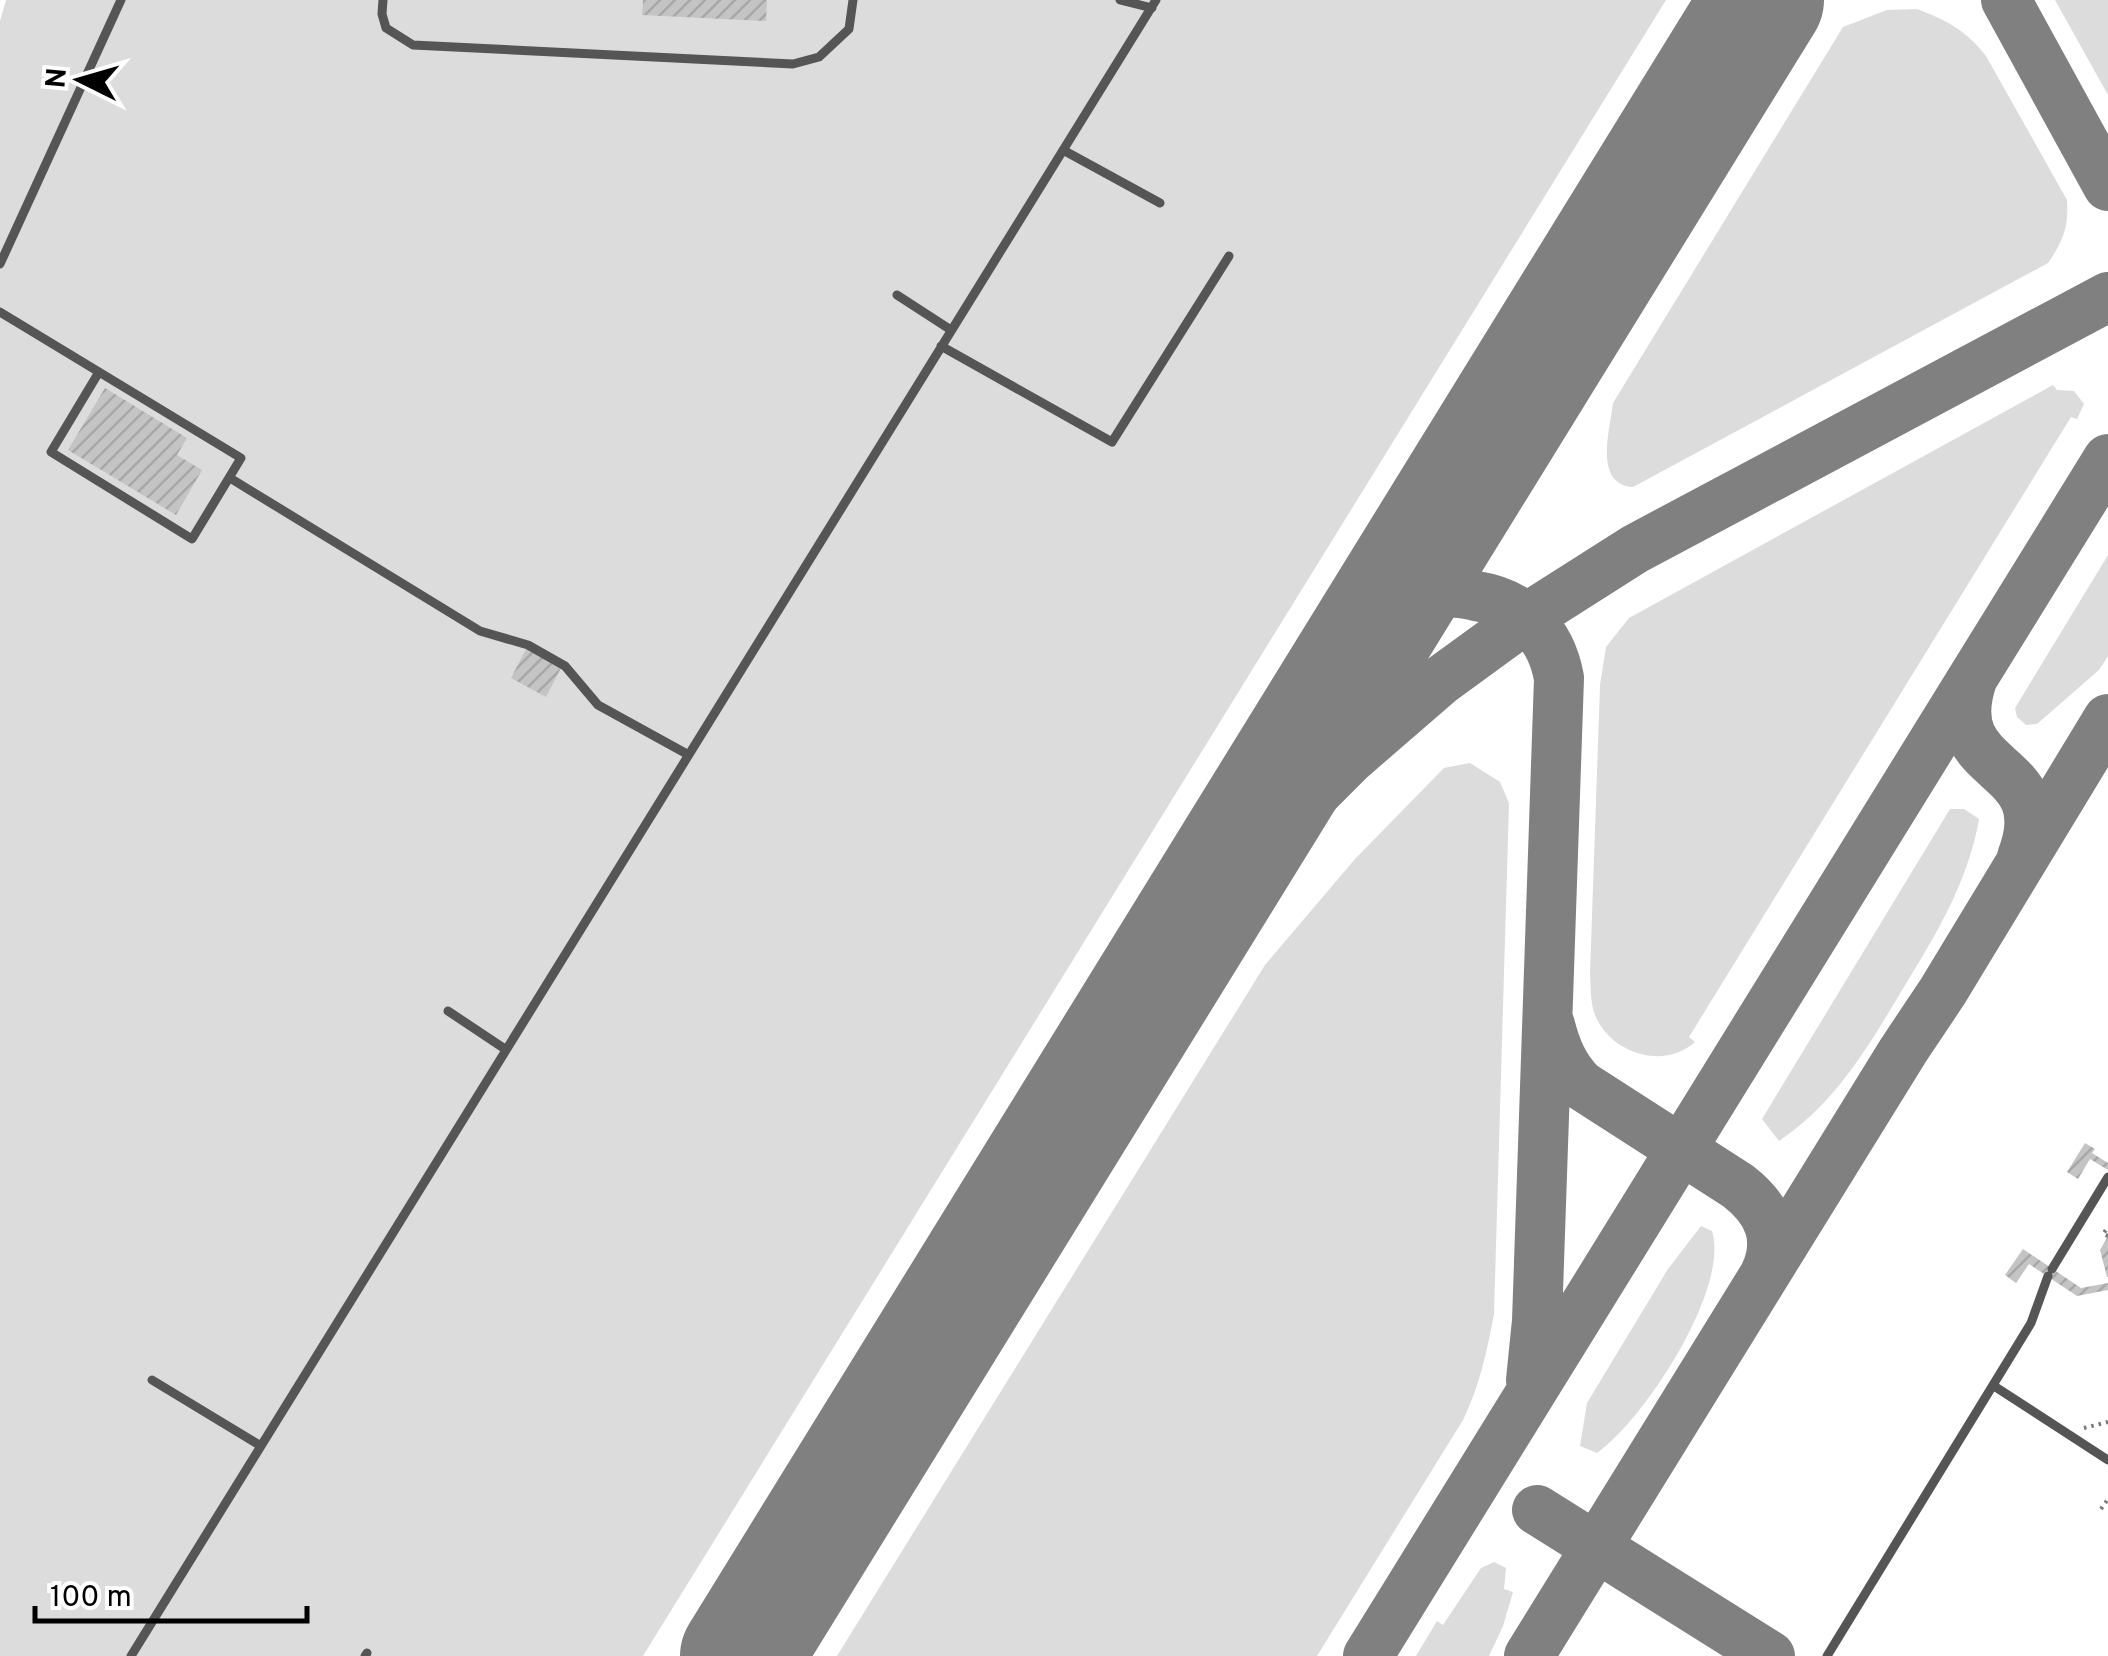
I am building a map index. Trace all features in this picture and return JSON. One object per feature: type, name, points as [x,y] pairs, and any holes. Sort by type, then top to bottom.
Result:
[{"type":"lane","points":[[0,264],[121,0]]},
{"type":"lane","points":[[384,0],[386,28],[413,45],[793,64],[819,57],[849,29],[853,0]]},
{"type":"lane","points":[[130,1656],[1154,4],[1120,0]]},
{"type":"lane","points":[[1064,150],[1160,203]]},
{"type":"lane","points":[[941,346],[1112,442],[1229,256]]},
{"type":"lane","points":[[897,295],[951,330]]},
{"type":"lane","points":[[0,312],[241,458],[192,538],[52,452],[99,372]]},
{"type":"lane","points":[[230,478],[480,630],[528,645],[564,666],[598,705],[686,754]]},
{"type":"lane","points":[[448,1011],[505,1049]]},
{"type":"lane","points":[[1827,1656],[2031,1323],[2050,1272],[2108,1177]]},
{"type":"lane","points":[[152,1380],[261,1446]]},
{"type":"lane","points":[[1994,1386],[2108,1460]]},
{"type":"path","points":[[2108,1227],[2103,1234],[2108,1236]]},
{"type":"path","points":[[2101,1509],[2108,1499]]},
{"type":"shaded area","points":[[6,0],[1666,0],[643,1656],[0,1656],[0,21]]},
{"type":"shaded area","points":[[2055,0],[2108,0],[2108,95]]},
{"type":"shaded area","points":[[1917,9],[1955,27],[1986,56],[2067,200],[2066,226],[2053,255],[2048,263],[1633,487],[1621,484],[1608,466],[1613,403],[1843,27],[1887,10]]},
{"type":"shaded area","points":[[2053,385],[2057,390],[2074,391],[2084,404],[2077,419],[2071,417],[1689,1037],[1695,1042],[1669,1055],[1639,1054],[1625,1048],[1603,1029],[1595,1015],[1590,974],[1600,685],[1606,647],[1629,618]]},
{"type":"shaded area","points":[[2108,555],[2108,656],[2099,670],[2037,724],[2026,725],[2017,717],[2015,708]]},
{"type":"shaded area","points":[[1470,763],[1500,782],[1509,803],[1494,1314],[1486,1355],[1463,1420],[1317,1656],[837,1656],[1265,965],[1355,859],[1444,768]]},
{"type":"shaded area","points":[[1950,809],[1964,809],[1979,819],[1959,886],[1939,927],[1850,1071],[1818,1109],[1779,1141],[1762,1119]]},
{"type":"shaded area","points":[[1701,1226],[1712,1231],[1714,1256],[1708,1286],[1679,1351],[1659,1384],[1616,1436],[1597,1453],[1580,1446],[1587,1403],[1668,1269]]},
{"type":"shaded area","points":[[1494,1562],[1506,1568],[1504,1589],[1513,1592],[1489,1656],[1416,1656],[1437,1621],[1443,1625],[1481,1568]]},
{"type":"building","points":[[643,0],[767,0],[766,21],[642,15]]},
{"type":"building","points":[[105,388],[187,438],[177,455],[202,470],[176,515],[68,450]]},
{"type":"building","points":[[526,649],[561,668],[546,697],[511,678]]},
{"type":"building","points":[[2085,1143],[2108,1163],[2108,1170],[2090,1159],[2078,1179],[2067,1172]]},
{"type":"building","points":[[2108,1236],[2108,1277],[2107,1277],[2100,1250]]},
{"type":"building","points":[[2023,1249],[2081,1288],[2108,1283],[2108,1290],[2077,1296],[2029,1264],[2016,1283],[2005,1275]]},
{"type":"taxiway","points":[[2006,0],[2108,186]]},
{"type":"taxiway","points":[[1176,951],[1266,843],[1350,759],[1440,681],[1528,617],[1635,549],[2108,297]]},
{"type":"taxiway","points":[[1368,1656],[2108,459]]},
{"type":"taxiway","points":[[1370,637],[1401,612],[1427,598],[1451,593],[1476,596],[1507,605],[1531,623],[1549,647],[1559,678],[1537,1321],[1531,1380]]},
{"type":"taxiway","points":[[1972,680],[1966,712],[1971,736],[2026,801],[2029,824],[2022,857]]},
{"type":"taxiway","points":[[1529,1656],[2108,719]]},
{"type":"taxiway","points":[[1550,1025],[1561,1058],[1581,1085],[1738,1186],[1758,1205],[1772,1238],[1764,1276]]},
{"type":"taxiway","points":[[1537,1510],[1770,1656]]},
{"type":"runway","points":[[741,1656],[1763,0]]}]
